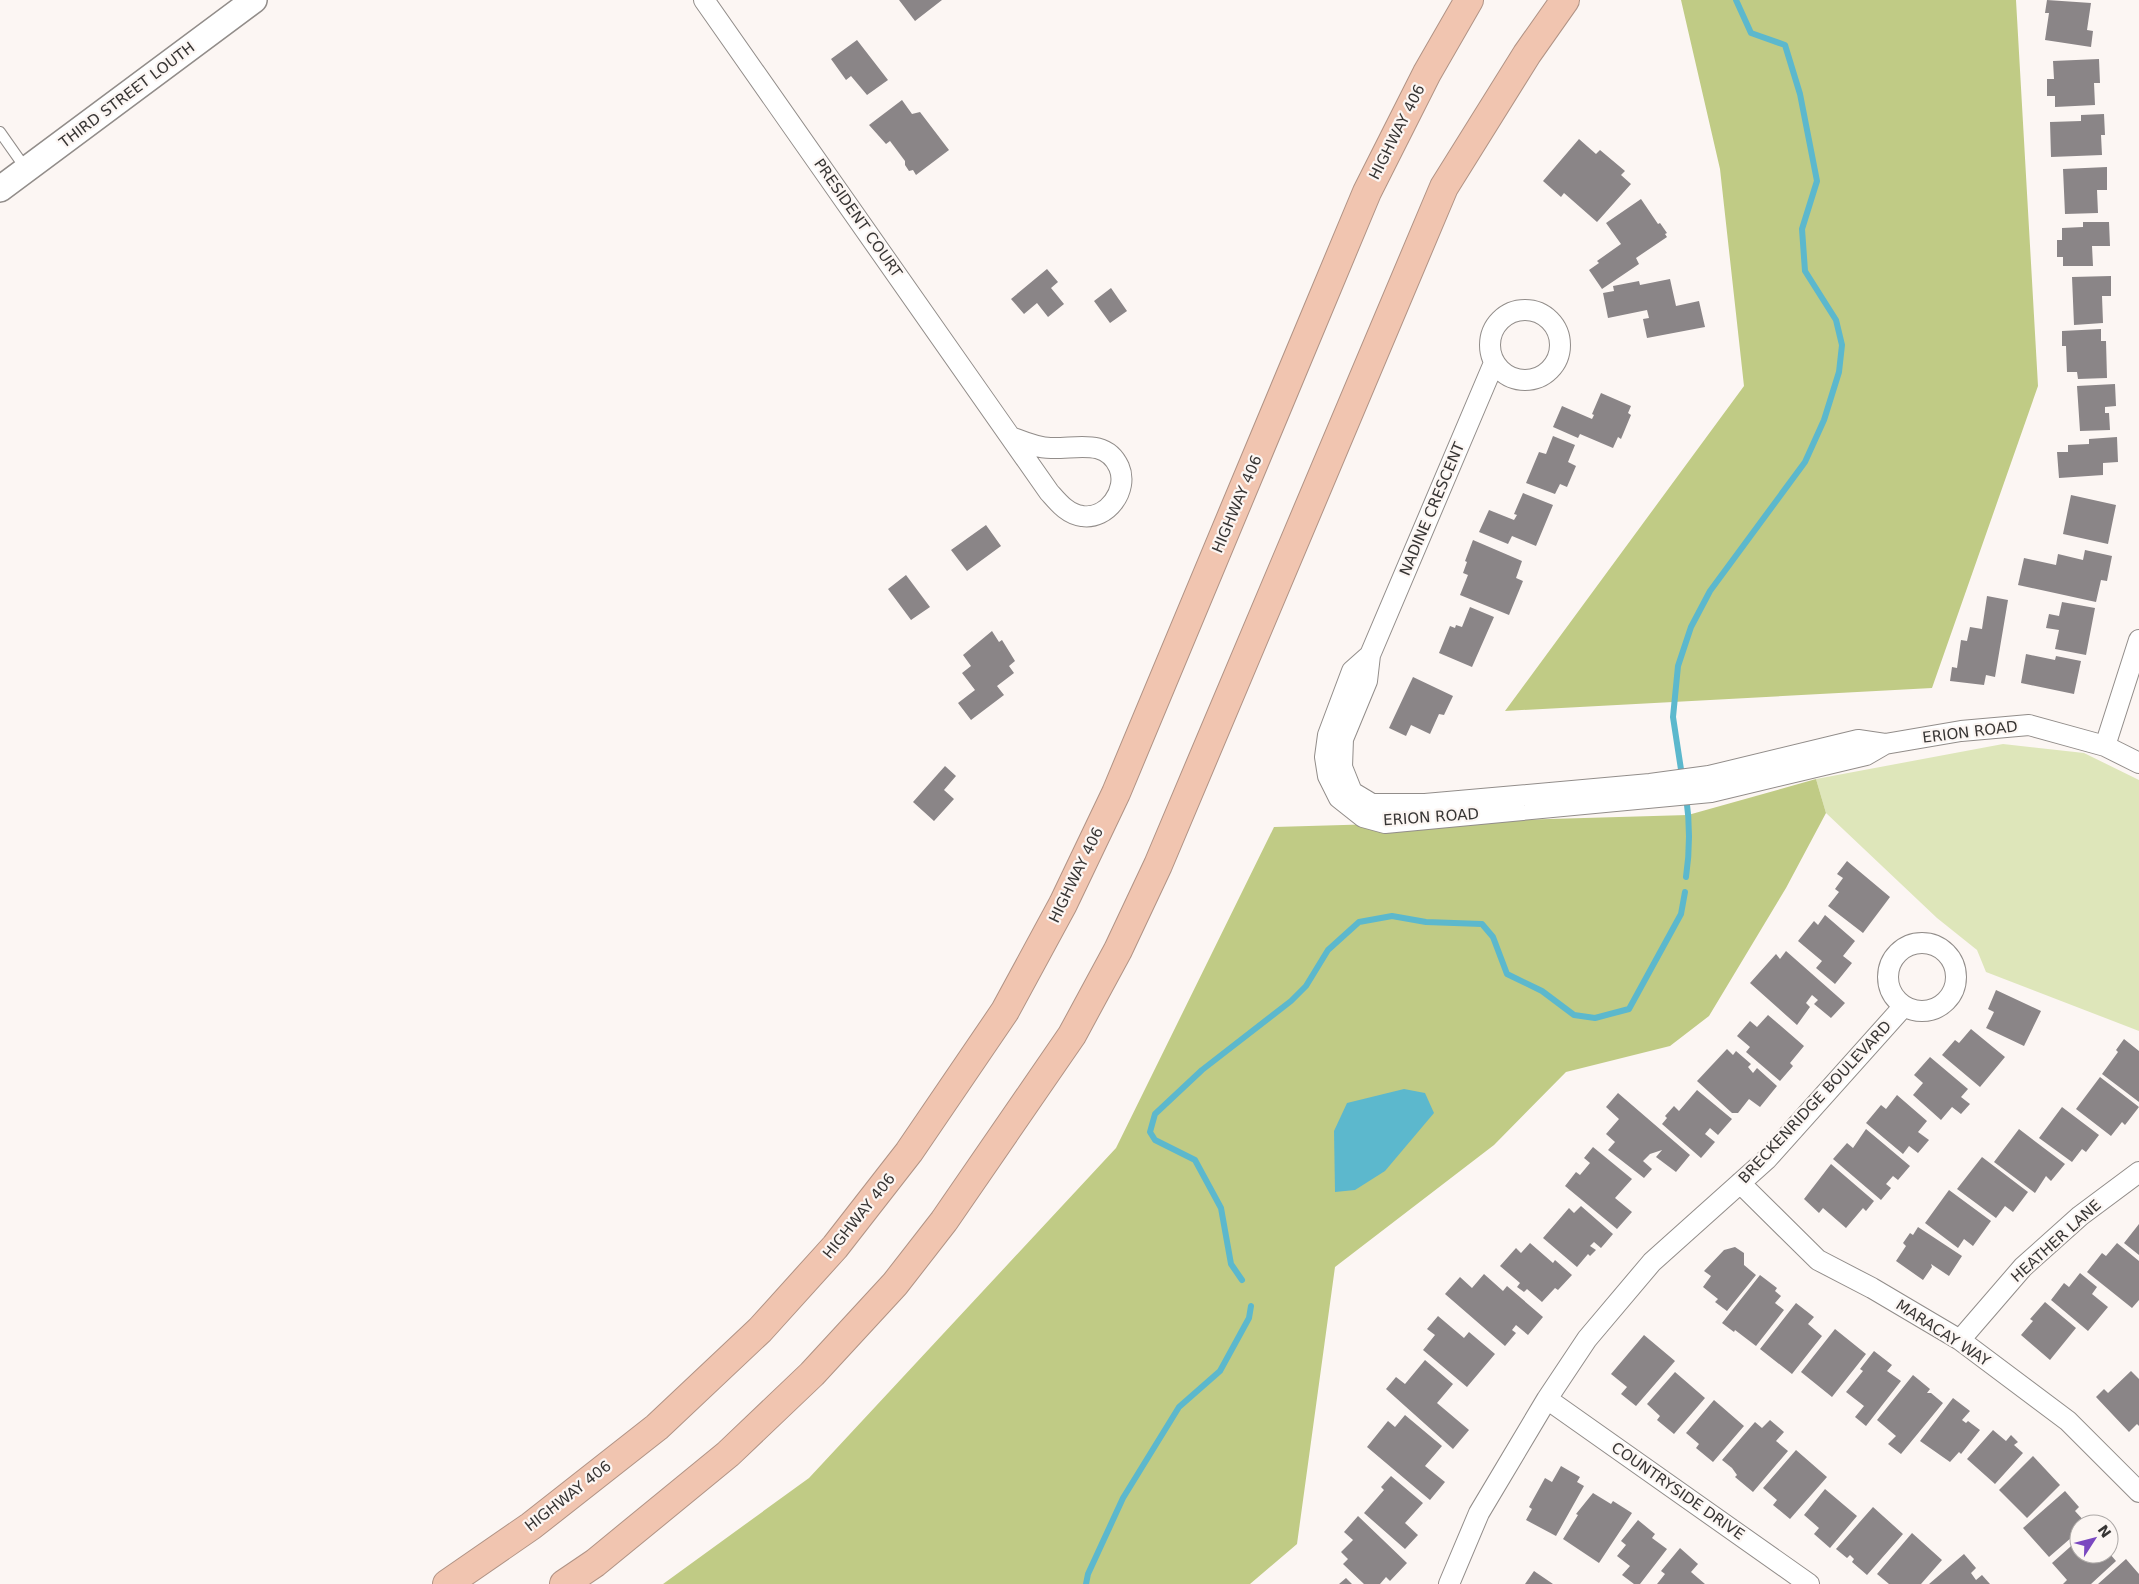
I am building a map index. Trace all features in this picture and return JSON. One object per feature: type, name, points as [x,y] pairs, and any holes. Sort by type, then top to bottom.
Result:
[{"type":"highway","name":"HIGHWAY 406","points":[[447,1584],[531,1526],[657,1426],[760,1330],[835,1247],[909,1152],[1005,1011],[1063,904],[1116,793],[1367,192],[1427,72],[1469,0]]},
{"type":"highway","points":[[564,1584],[595,1563],[728,1454],[830,1355],[895,1284],[944,1221],[1072,1035],[1118,950],[1158,865],[1444,187],[1527,54],[1565,0]]},
{"type":"street","name":"THIRD STREET LOUTH","points":[[0,190],[254,0]]},
{"type":"street","name":"PRESIDENT COURT","points":[[704,0],[1049,492],[1064,508],[1083,516],[1092,516],[1106,509],[1117,498],[1121,487],[1121,474],[1113,458],[1104,450],[1090,446],[1039,447],[1011,436]]},
{"type":"street","name":"NADINE CRESCENT","points":[[1370,655],[1494,363]]},
{"type":"street","points":[[2105,746],[2139,640]]},
{"type":"street","name":"ERION ROAD","points":[[1370,655],[1352,671],[1328,735],[1325,757],[1328,776],[1338,798],[1363,817],[1385,823],[1710,784],[1858,740],[1884,744],[1961,731],[2029,725],[2105,746],[2139,763]]},
{"type":"street","name":"BRECKENRIDGE BOULEVARD","points":[[1449,1584],[1479,1513],[1547,1399],[1587,1339],[1652,1262],[1767,1159],[1904,1006]]},
{"type":"street","name":"HEATHER LANE","points":[[1960,1340],[2023,1267],[2080,1216],[2139,1172]]},
{"type":"street","name":"MARACAY WAY","points":[[1740,1183],[1818,1260],[1872,1288],[1960,1340],[2068,1421],[2139,1492]]},
{"type":"street","name":"COUNTRYSIDE DRIVE","points":[[1547,1399],[1809,1584]]},
{"type":"lane","points":[[0,132],[27,170]]},
{"type":"green space","points":[[1681,0],[2016,0],[2038,386],[1932,688],[1505,711],[1744,386],[1720,169]]},
{"type":"green space","points":[[2003,744],[2084,753],[2139,780],[2139,1031],[1986,972],[1977,950],[1937,918],[1826,813],[1816,779]]},
{"type":"green space","points":[[1816,779],[1826,813],[1786,888],[1709,1016],[1670,1046],[1566,1072],[1494,1145],[1335,1267],[1297,1544],[1250,1584],[663,1584],[809,1478],[1116,1148],[1274,827],[1688,815]]},
{"type":"water","points":[[1404,1089],[1425,1093],[1434,1113],[1385,1171],[1355,1190],[1335,1192],[1334,1131],[1347,1103]]},
{"type":"building","points":[[899,0],[942,0],[915,21]]},
{"type":"building","points":[[2047,0],[2091,3],[2087,30],[2093,31],[2091,47],[2045,40],[2049,13],[2045,13]]},
{"type":"building","points":[[857,40],[888,80],[867,95],[851,76],[846,80],[831,59]]},
{"type":"building","points":[[2099,59],[2100,83],[2094,83],[2095,105],[2055,107],[2055,96],[2047,96],[2047,79],[2054,79],[2053,61]]},
{"type":"building","points":[[902,100],[912,114],[920,112],[949,150],[916,175],[913,170],[909,171],[905,161],[890,141],[886,144],[869,125]]},
{"type":"building","points":[[2104,114],[2105,135],[2101,135],[2102,155],[2051,157],[2050,122],[2081,121],[2081,115]]},
{"type":"building","points":[[1579,139],[1596,154],[1600,150],[1625,171],[1621,175],[1631,184],[1597,222],[1564,193],[1561,197],[1543,181]]},
{"type":"building","points":[[2107,167],[2107,190],[2097,190],[2098,213],[2065,214],[2063,169]]},
{"type":"building","points":[[1641,199],[1658,224],[1660,223],[1667,233],[1665,234],[1667,237],[1636,258],[1639,264],[1602,289],[1589,270],[1599,263],[1597,261],[1621,244],[1606,223]]},
{"type":"building","points":[[2083,222],[2109,222],[2110,246],[2092,246],[2093,266],[2063,266],[2063,257],[2057,257],[2057,240],[2062,240],[2062,228],[2083,227]]},
{"type":"building","points":[[1047,269],[1058,282],[1051,288],[1064,304],[1048,317],[1037,303],[1024,314],[1011,299]]},
{"type":"building","points":[[2111,276],[2111,296],[2102,296],[2103,323],[2074,325],[2072,277]]},
{"type":"building","points":[[1670,279],[1676,306],[1699,301],[1705,327],[1647,338],[1643,319],[1649,318],[1647,310],[1608,318],[1603,293],[1614,291],[1613,286],[1639,281],[1640,285]]},
{"type":"building","points":[[1111,288],[1127,311],[1110,323],[1094,301]]},
{"type":"building","points":[[2101,329],[2101,341],[2106,341],[2107,378],[2078,379],[2077,372],[2067,372],[2066,346],[2062,346],[2062,331]]},
{"type":"building","points":[[2115,384],[2116,406],[2105,407],[2105,413],[2109,413],[2110,430],[2080,431],[2077,386]]},
{"type":"building","points":[[1601,393],[1631,406],[1628,413],[1631,415],[1621,439],[1618,437],[1613,448],[1580,434],[1578,438],[1553,427],[1562,406],[1592,419],[1594,415],[1592,414]]},
{"type":"building","points":[[1553,436],[1575,445],[1568,462],[1576,466],[1567,487],[1560,484],[1555,494],[1526,483],[1539,452],[1546,454]]},
{"type":"building","points":[[2117,437],[2118,462],[2103,463],[2103,475],[2059,478],[2057,452],[2068,452],[2068,445],[2089,444],[2089,439]]},
{"type":"building","points":[[1523,493],[1553,505],[1536,546],[1512,536],[1508,544],[1479,532],[1489,510],[1514,520],[1517,515],[1514,514]]},
{"type":"building","points":[[2071,495],[2116,505],[2108,544],[2063,534]]},
{"type":"building","points":[[986,525],[1001,546],[967,571],[951,550]]},
{"type":"building","points":[[1473,540],[1522,561],[1516,578],[1523,581],[1509,615],[1460,595],[1468,575],[1463,573],[1467,562],[1465,561]]},
{"type":"building","points":[[2085,550],[2112,556],[2107,581],[2101,580],[2096,602],[2018,585],[2024,558],[2056,565],[2058,554],[2083,560]]},
{"type":"building","points":[[906,575],[930,607],[911,620],[888,589]]},
{"type":"building","points":[[1987,596],[2008,600],[1995,677],[1986,675],[1984,685],[1950,681],[1952,667],[1957,668],[1961,640],[1967,641],[1970,627],[1982,629]]},
{"type":"building","points":[[2062,602],[2095,608],[2086,655],[2055,649],[2059,630],[2046,628],[2049,614],[2059,616]]},
{"type":"building","points":[[1470,607],[1494,617],[1472,667],[1439,653],[1450,626],[1455,628],[1456,625],[1462,627]]},
{"type":"building","points":[[992,631],[999,642],[1002,640],[1015,661],[1009,666],[1014,673],[997,686],[1004,695],[971,720],[958,703],[975,690],[962,673],[971,666],[963,655]]},
{"type":"building","points":[[2026,654],[2055,660],[2056,656],[2081,661],[2074,694],[2021,683]]},
{"type":"building","points":[[1413,677],[1453,696],[1444,715],[1439,714],[1430,734],[1411,725],[1406,736],[1389,728]]},
{"type":"building","points":[[945,766],[956,776],[944,790],[954,799],[934,821],[913,802]]},
{"type":"building","points":[[1847,861],[1890,897],[1863,933],[1828,906],[1839,892],[1835,889],[1843,878],[1837,874]]},
{"type":"building","points":[[1825,915],[1855,941],[1843,956],[1852,963],[1835,984],[1816,968],[1822,961],[1798,941],[1814,921],[1818,925]]},
{"type":"building","points":[[1786,951],[1845,1003],[1831,1018],[1814,1004],[1818,1000],[1812,995],[1806,1003],[1810,1007],[1797,1025],[1750,983],[1776,954],[1780,959]]},
{"type":"building","points":[[1996,990],[2041,1011],[2024,1046],[1986,1028],[1994,1012],[1988,1009]]},
{"type":"building","points":[[1768,1015],[1804,1046],[1790,1063],[1793,1066],[1780,1081],[1746,1052],[1750,1047],[1737,1036],[1750,1021],[1757,1027]]},
{"type":"building","points":[[1971,1029],[2005,1057],[1980,1087],[1942,1055],[1955,1040],[1959,1043]]},
{"type":"building","points":[[2124,1039],[2139,1051],[2139,1102],[2102,1074],[2118,1052],[2116,1050]]},
{"type":"building","points":[[1727,1049],[1733,1055],[1736,1051],[1751,1064],[1748,1067],[1753,1073],[1757,1068],[1777,1086],[1760,1107],[1749,1099],[1738,1113],[1732,1113],[1697,1081]]},
{"type":"building","points":[[1930,1057],[1968,1089],[1961,1097],[1970,1104],[1961,1114],[1952,1107],[1941,1120],[1913,1095],[1923,1083],[1914,1075]]},
{"type":"building","points":[[2100,1077],[2139,1107],[2125,1125],[2122,1122],[2111,1136],[2076,1109]]},
{"type":"building","points":[[1697,1090],[1732,1119],[1718,1135],[1710,1128],[1705,1134],[1715,1142],[1701,1158],[1662,1124],[1667,1118],[1665,1116],[1674,1106],[1679,1111]]},
{"type":"building","points":[[1618,1093],[1690,1155],[1676,1172],[1656,1157],[1662,1150],[1650,1154],[1643,1161],[1652,1169],[1644,1178],[1608,1150],[1615,1142],[1606,1134],[1619,1119],[1606,1107]]},
{"type":"building","points":[[1897,1095],[1927,1121],[1918,1132],[1929,1140],[1918,1153],[1909,1146],[1903,1154],[1866,1123],[1881,1105],[1886,1109]]},
{"type":"building","points":[[2062,1107],[2099,1135],[2086,1152],[2082,1149],[2072,1162],[2039,1138]]},
{"type":"building","points":[[1866,1129],[1910,1166],[1898,1180],[1893,1176],[1886,1184],[1891,1188],[1881,1200],[1833,1159],[1847,1143],[1853,1148]]},
{"type":"building","points":[[2019,1129],[2065,1164],[2051,1181],[2046,1176],[2035,1193],[1994,1162]]},
{"type":"building","points":[[1593,1147],[1632,1179],[1615,1198],[1632,1212],[1617,1229],[1565,1186],[1576,1172],[1580,1175],[1590,1163],[1584,1158]]},
{"type":"building","points":[[1982,1157],[2028,1192],[2013,1212],[2005,1206],[1996,1218],[1957,1189]]},
{"type":"building","points":[[1831,1164],[1874,1201],[1866,1211],[1863,1208],[1846,1228],[1823,1208],[1819,1213],[1804,1199]]},
{"type":"building","points":[[1949,1190],[1991,1221],[1973,1246],[1964,1239],[1958,1248],[1925,1223]]},
{"type":"building","points":[[1581,1206],[1613,1234],[1601,1248],[1594,1242],[1590,1246],[1596,1250],[1590,1256],[1588,1254],[1577,1267],[1543,1238],[1569,1208],[1574,1213]]},
{"type":"building","points":[[2139,1224],[2139,1255],[2124,1243]]},
{"type":"building","points":[[1918,1227],[1962,1256],[1949,1276],[1931,1264],[1932,1267],[1923,1280],[1896,1261],[1906,1246],[1903,1243],[1910,1233],[1913,1235]]},
{"type":"building","points":[[1530,1243],[1553,1263],[1555,1260],[1572,1275],[1558,1290],[1555,1288],[1542,1302],[1527,1289],[1524,1292],[1517,1287],[1520,1283],[1500,1266],[1516,1248],[1521,1253]]},
{"type":"building","points":[[2117,1243],[2139,1261],[2139,1300],[2132,1308],[2087,1272],[2102,1253],[2106,1256]]},
{"type":"building","points":[[1735,1247],[1744,1253],[1744,1265],[1756,1275],[1727,1311],[1715,1302],[1718,1299],[1703,1287],[1711,1276],[1704,1271],[1724,1250]]},
{"type":"building","points":[[2080,1273],[2097,1287],[2092,1294],[2108,1307],[2088,1331],[2051,1300],[2064,1283],[2069,1287]]},
{"type":"building","points":[[1484,1274],[1503,1291],[1507,1286],[1543,1317],[1528,1335],[1516,1325],[1512,1330],[1516,1333],[1505,1346],[1445,1294],[1460,1277],[1472,1288]]},
{"type":"building","points":[[1760,1275],[1777,1288],[1775,1291],[1781,1296],[1775,1303],[1784,1310],[1756,1346],[1722,1323]]},
{"type":"building","points":[[2045,1302],[2076,1328],[2050,1360],[2021,1335],[2033,1321],[2030,1319]]},
{"type":"building","points":[[1796,1303],[1814,1317],[1808,1324],[1822,1336],[1792,1374],[1760,1349]]},
{"type":"building","points":[[1438,1316],[1464,1338],[1469,1332],[1495,1354],[1467,1387],[1423,1350],[1435,1335],[1427,1329]]},
{"type":"building","points":[[1835,1329],[1866,1354],[1832,1397],[1801,1372]]},
{"type":"building","points":[[1644,1335],[1675,1361],[1636,1406],[1621,1394],[1627,1387],[1611,1374]]},
{"type":"building","points":[[1874,1351],[1892,1365],[1887,1371],[1901,1381],[1866,1426],[1855,1417],[1864,1406],[1846,1392],[1863,1371],[1860,1369]]},
{"type":"building","points":[[1425,1360],[1453,1384],[1437,1403],[1469,1430],[1453,1449],[1386,1389],[1396,1377],[1405,1384]]},
{"type":"building","points":[[2131,1371],[2139,1379],[2139,1426],[2137,1424],[2129,1432],[2096,1397],[2104,1389],[2108,1393]]},
{"type":"building","points":[[1675,1372],[1705,1398],[1674,1434],[1657,1420],[1660,1416],[1647,1404]]},
{"type":"building","points":[[1913,1375],[1930,1389],[1927,1393],[1931,1393],[1943,1403],[1901,1454],[1888,1444],[1896,1436],[1877,1420]]},
{"type":"building","points":[[1953,1398],[1970,1411],[1962,1420],[1966,1423],[1968,1421],[1980,1430],[1961,1454],[1959,1452],[1950,1462],[1920,1441]]},
{"type":"building","points":[[1714,1400],[1744,1426],[1713,1462],[1696,1448],[1699,1444],[1686,1433]]},
{"type":"building","points":[[1405,1415],[1442,1446],[1425,1466],[1445,1482],[1430,1500],[1367,1447],[1388,1421],[1395,1427]]},
{"type":"building","points":[[1770,1420],[1784,1432],[1776,1441],[1788,1451],[1753,1492],[1735,1477],[1737,1475],[1732,1468],[1722,1460],[1755,1422],[1762,1428]]},
{"type":"building","points":[[1993,1430],[2006,1441],[2011,1435],[2018,1442],[2014,1445],[2023,1453],[1995,1484],[1967,1459]]},
{"type":"building","points":[[1796,1450],[1827,1477],[1790,1519],[1773,1505],[1777,1500],[1763,1488]]},
{"type":"building","points":[[2033,1456],[2060,1485],[2027,1518],[1999,1490]]},
{"type":"building","points":[[1561,1466],[1580,1477],[1577,1482],[1584,1486],[1556,1536],[1526,1520],[1532,1509],[1529,1507],[1545,1478],[1552,1482]]},
{"type":"building","points":[[1391,1476],[1423,1503],[1405,1523],[1418,1535],[1405,1549],[1364,1513],[1384,1490],[1381,1487]]},
{"type":"building","points":[[1825,1489],[1857,1516],[1830,1548],[1814,1534],[1819,1528],[1804,1515]]},
{"type":"building","points":[[2065,1491],[2079,1507],[2075,1511],[2078,1514],[2069,1514],[2069,1540],[2049,1557],[2023,1528]]},
{"type":"building","points":[[1593,1493],[1611,1504],[1613,1501],[1632,1513],[1599,1563],[1563,1539],[1578,1515],[1576,1514]]},
{"type":"building","points":[[1873,1507],[1903,1534],[1867,1575],[1852,1562],[1854,1559],[1850,1555],[1847,1558],[1836,1549]]},
{"type":"building","points":[[1358,1516],[1407,1563],[1390,1581],[1386,1577],[1380,1584],[1364,1584],[1343,1564],[1348,1559],[1341,1552],[1353,1540],[1344,1532]]},
{"type":"building","points":[[1638,1520],[1655,1534],[1652,1538],[1667,1549],[1640,1584],[1634,1584],[1622,1575],[1630,1566],[1617,1556],[1626,1545],[1621,1541]]},
{"type":"building","points":[[1912,1533],[1942,1560],[1921,1584],[1889,1584],[1877,1574]]},
{"type":"building","points":[[1680,1548],[1698,1564],[1691,1572],[1705,1584],[1657,1584],[1665,1574],[1661,1571]]},
{"type":"building","points":[[2069,1548],[2069,1564],[2113,1564],[2091,1584],[2063,1584],[2067,1580],[2052,1563]]},
{"type":"building","points":[[1964,1554],[1976,1568],[1971,1573],[1976,1580],[1982,1575],[1990,1584],[1929,1584]]},
{"type":"building","points":[[2126,1559],[2139,1574],[2139,1584],[2098,1584]]},
{"type":"building","points":[[1534,1571],[1553,1584],[1525,1584]]},
{"type":"building","points":[[1346,1578],[1352,1584],[1339,1584]]},
{"type":"waterway","points":[[1682,776],[1673,717],[1678,666],[1691,627],[1710,591],[1805,462],[1824,420],[1839,372],[1842,345],[1836,320],[1805,271],[1802,229],[1817,181],[1800,94],[1785,45],[1751,33],[1736,0]]},
{"type":"waterway","points":[[1686,796],[1689,836],[1686,877]]},
{"type":"waterway","points":[[1242,1280],[1231,1264],[1221,1208],[1195,1160],[1155,1140],[1150,1132],[1155,1114],[1202,1070],[1291,1001],[1306,986],[1328,950],[1359,922],[1392,916],[1426,922],[1482,924],[1493,937],[1507,974],[1542,991],[1574,1015],[1595,1018],[1629,1009],[1681,914],[1685,892]]},
{"type":"waterway","points":[[1086,1584],[1088,1574],[1123,1498],[1179,1407],[1220,1371],[1249,1318],[1251,1306]]}]
